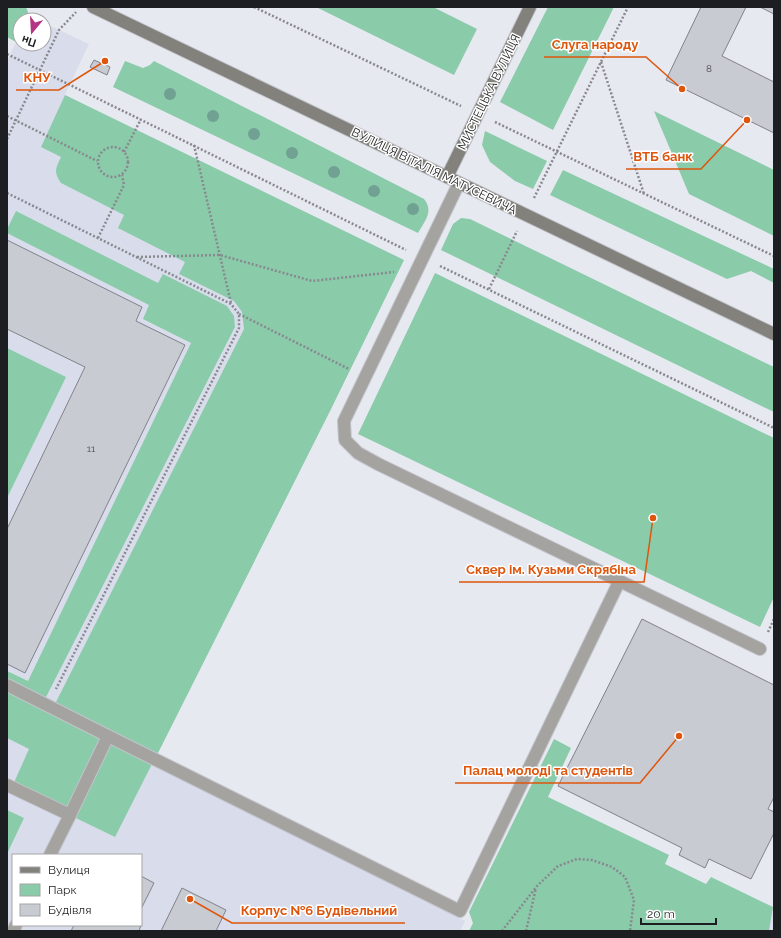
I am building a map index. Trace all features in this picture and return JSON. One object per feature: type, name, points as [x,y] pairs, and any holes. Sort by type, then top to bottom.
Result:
[{"type":"street","name":"ВУЛИЦЯ ВІТАЛІЯ МАТУСЕВИЧА","points":[[93,7],[774,334]]},
{"type":"street","name":"МИСТЕЦЬКА ВУЛИЦЯ","points":[[447,177],[530,7]]},
{"type":"lane","points":[[460,183],[344,421],[345,440],[358,453],[619,582],[760,649]]},
{"type":"lane","points":[[7,685],[460,911],[619,582]]},
{"type":"lane","points":[[50,854],[108,736]]},
{"type":"lane","points":[[7,785],[70,815]]},
{"type":"path","points":[[7,139],[59,30],[81,7]]},
{"type":"path","points":[[254,7],[774,256]]},
{"type":"path","points":[[489,289],[628,7]]},
{"type":"path","points":[[7,54],[774,428]]},
{"type":"path","points":[[601,62],[645,194]]},
{"type":"path","points":[[7,116],[97,161]]},
{"type":"path","points":[[124,152],[141,119]]},
{"type":"path","points":[[194,145],[231,304]]},
{"type":"path","points":[[110,147],[116,147],[124,152],[128,162],[126,171],[122,175],[117,177],[107,177],[100,170],[97,161],[101,152],[110,147]]},
{"type":"path","points":[[98,238],[124,185],[122,175]]},
{"type":"path","points":[[7,193],[231,304],[239,314],[366,377]]},
{"type":"path","points":[[137,257],[220,255],[312,280],[398,272],[417,272]]},
{"type":"path","points":[[48,706],[239,328],[239,314]]},
{"type":"path","points":[[502,931],[537,886],[558,866],[577,859],[592,860],[612,866],[625,877],[634,900],[630,931]]},
{"type":"path","points":[[526,931],[537,886]]},
{"type":"shaded area","points":[[52,27],[89,44],[65,95],[404,260],[330,411],[152,764],[465,921],[460,931],[7,931],[7,61],[12,51],[12,52],[52,52]]},
{"type":"shaded area","points":[[774,905],[774,931],[769,931],[773,907]]},
{"type":"green space","points":[[7,7],[26,7],[28,12],[12,12],[12,40],[7,37]]},
{"type":"green space","points":[[316,7],[433,7],[477,29],[454,75]]},
{"type":"green space","points":[[548,7],[614,7],[553,130],[500,102]]},
{"type":"green space","points":[[125,61],[143,68],[150,65],[154,61],[424,199],[428,208],[426,220],[418,233],[113,87]]},
{"type":"green space","points":[[65,95],[404,260],[330,411],[157,755],[55,704],[244,329],[242,312],[234,301],[179,274],[185,262],[118,228],[124,215],[61,183],[57,176],[56,170],[61,157],[41,147]]},
{"type":"green space","points":[[654,111],[774,170],[774,236],[689,194]]},
{"type":"green space","points":[[485,131],[547,161],[533,189],[515,181],[490,162],[482,145]]},
{"type":"green space","points":[[563,170],[774,269],[774,283],[751,271],[727,279],[550,195]]},
{"type":"green space","points":[[16,211],[158,283],[163,274],[227,306],[234,316],[235,327],[45,699],[7,680],[7,671],[28,681],[191,343],[143,319],[149,305],[7,233],[7,229]]},
{"type":"green space","points":[[461,218],[470,219],[774,367],[774,412],[441,250],[453,224]]},
{"type":"green space","points":[[435,273],[774,438],[774,597],[760,627],[358,434]]},
{"type":"green space","points":[[7,348],[66,377],[7,498]]},
{"type":"green space","points":[[7,690],[152,764],[115,837],[12,787],[29,749],[7,738]]},
{"type":"green space","points":[[554,739],[571,748],[548,797],[669,855],[665,864],[706,884],[711,877],[773,907],[769,931],[469,931],[473,923],[469,912]]},
{"type":"green space","points":[[7,810],[24,818],[7,854]]},
{"type":"building","points":[[701,7],[746,7],[722,56],[774,82],[774,133],[666,80]]},
{"type":"building","points":[[760,7],[774,7],[774,14]]},
{"type":"building","points":[[94,60],[110,67],[107,75],[90,67]]},
{"type":"building","points":[[7,240],[142,307],[136,321],[185,345],[25,673],[7,664],[7,529],[85,367],[7,329]]},
{"type":"building","points":[[642,619],[774,685],[774,797],[768,809],[774,812],[774,833],[751,879],[709,859],[705,868],[679,855],[682,848],[558,786]]},
{"type":"building","points":[[142,877],[154,883],[142,907]]},
{"type":"building","points":[[182,888],[226,910],[216,931],[161,931]]},
{"type":"building","points":[[74,926],[141,926],[139,931],[71,931]]},
{"type":"place","name":"КНУ","points":[[105,61]]},
{"type":"place","name":"Слуга народу","points":[[682,89]]},
{"type":"place","name":"ВТБ банк","points":[[747,120]]},
{"type":"place","name":"Сквер ім. Кузьми Скрябіна","points":[[653,518]]},
{"type":"place","name":"Палац молоді та студентів","points":[[679,736]]},
{"type":"place","name":"Корпус №6 Будівельний","points":[[190,899]]}]
